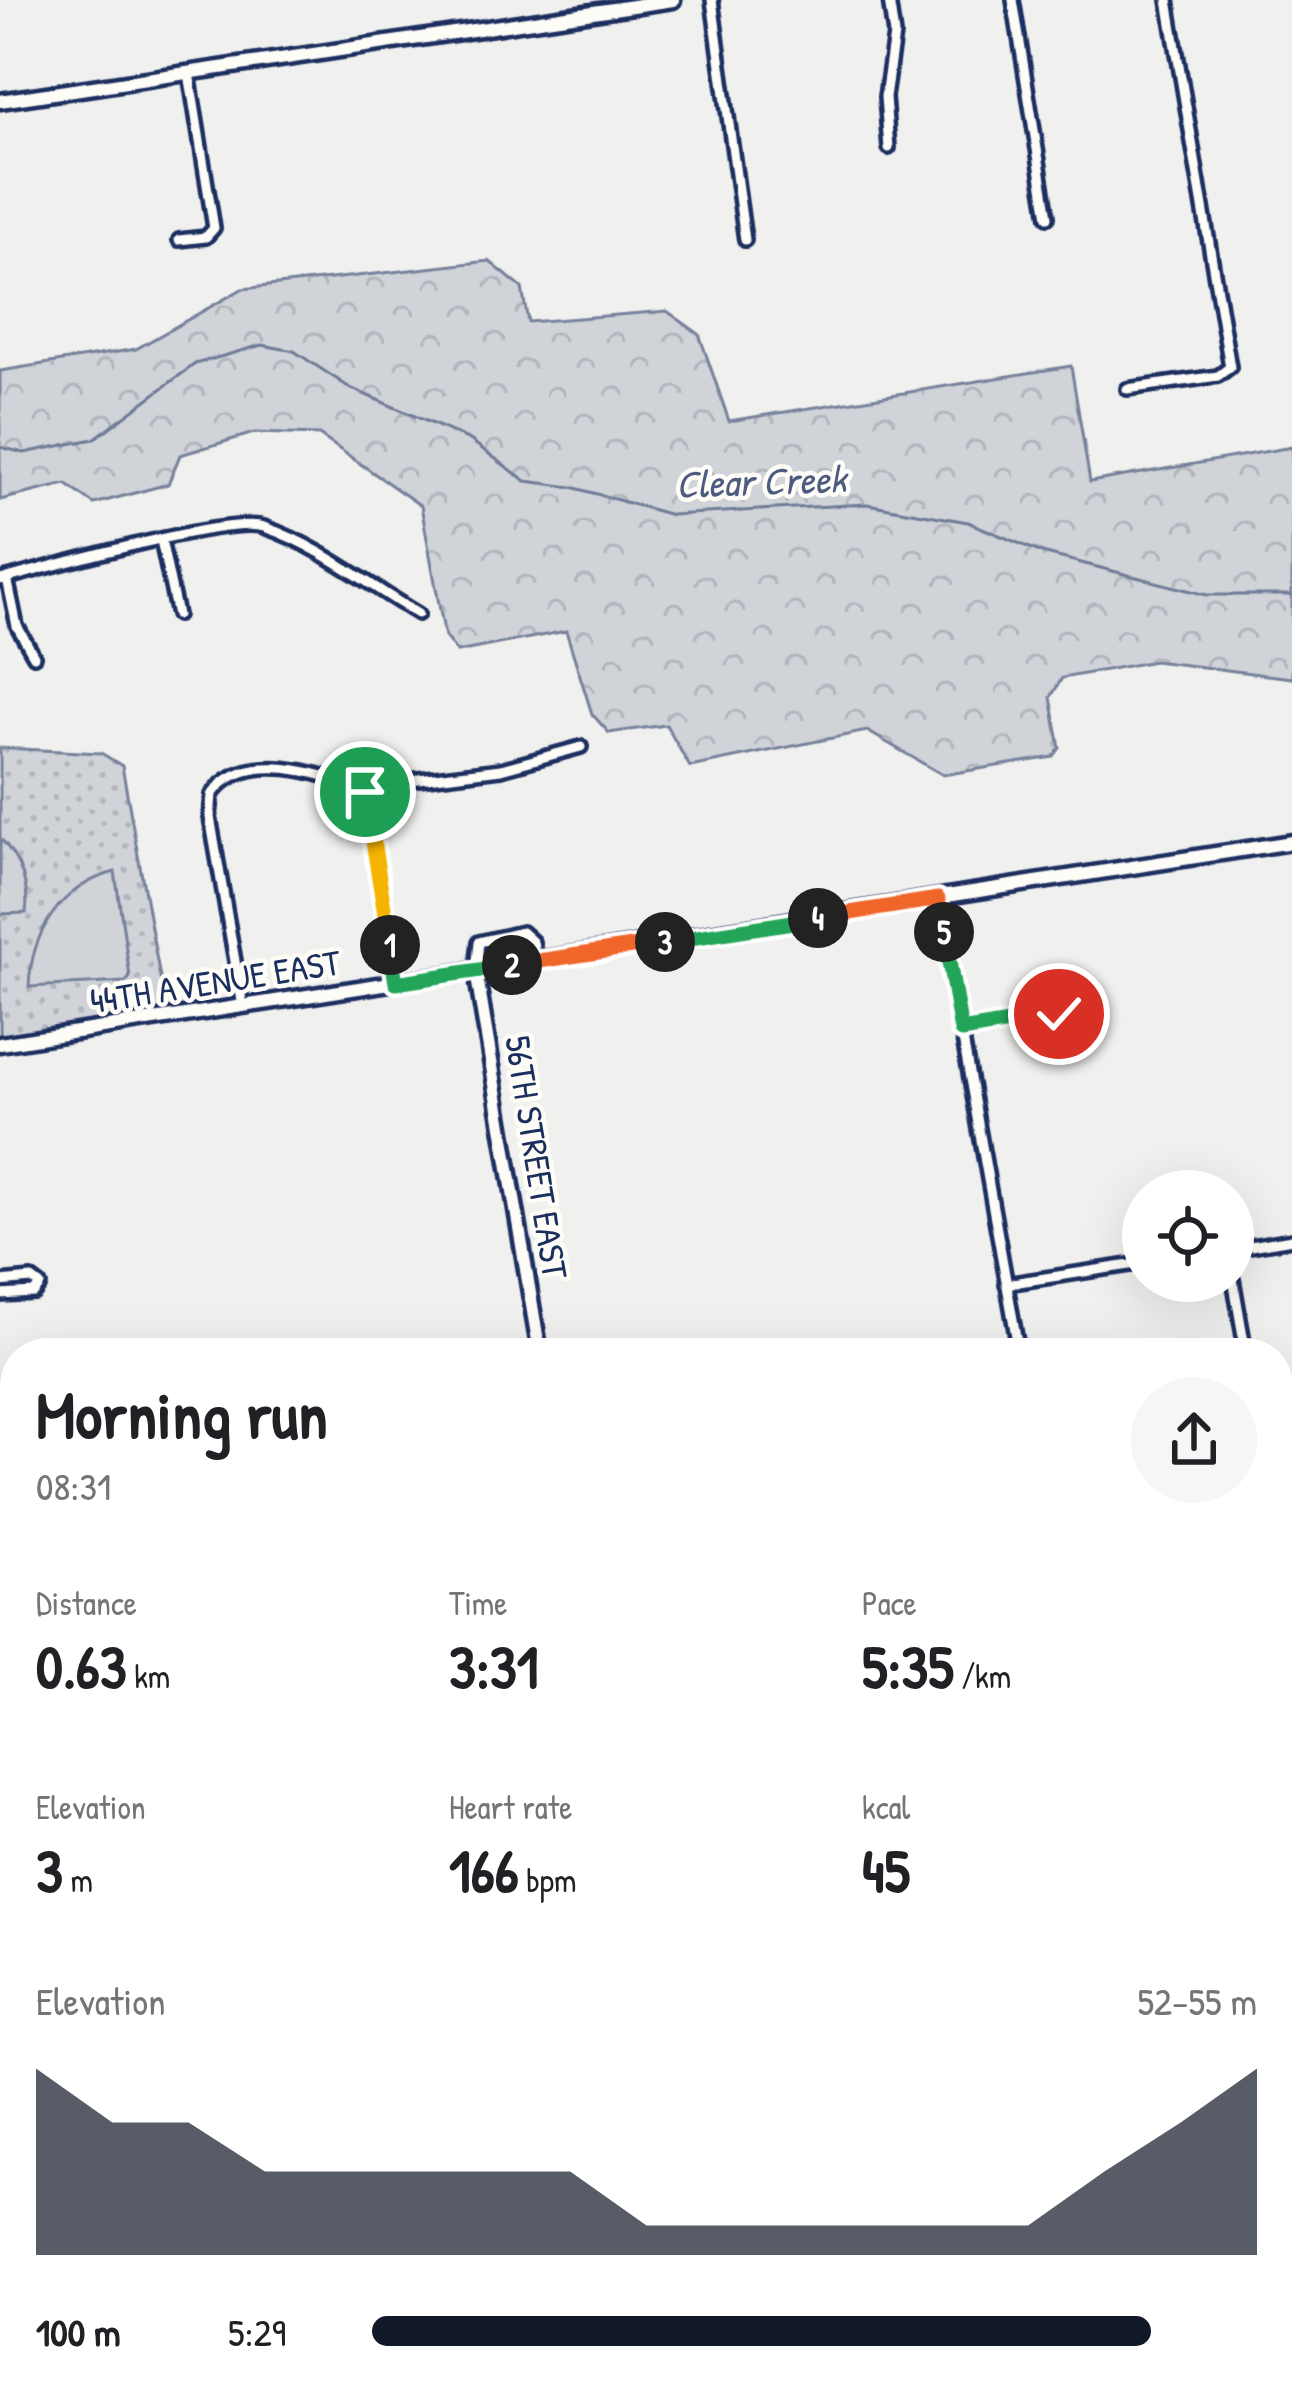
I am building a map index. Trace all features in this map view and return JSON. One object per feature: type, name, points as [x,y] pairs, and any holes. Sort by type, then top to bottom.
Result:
[{"type":"street","points":[[0,101],[607,5],[673,0]]},
{"type":"street","points":[[712,0],[745,240]]},
{"type":"street","points":[[889,0],[894,35],[885,98],[890,148]]},
{"type":"street","points":[[1013,0],[1048,217]]},
{"type":"street","points":[[1127,389],[1214,377],[1230,367],[1168,0]]},
{"type":"street","points":[[179,240],[206,237],[214,228],[189,73]]},
{"type":"street","points":[[34,656],[17,626],[4,579],[236,524],[264,526],[418,614]]},
{"type":"street","points":[[160,541],[177,615]]},
{"type":"street","points":[[243,1007],[210,817],[216,788],[233,777],[282,769],[333,778],[365,792],[394,782],[501,769],[581,747]]},
{"type":"street","points":[[365,792],[396,983]]},
{"type":"street","name":"44TH AVENUE EAST","points":[[0,1044],[1292,842]]},
{"type":"street","points":[[938,899],[1015,1338]]},
{"type":"street","points":[[476,971],[479,942],[522,932],[533,942],[537,961]]},
{"type":"street","name":"56TH STREET EAST","points":[[476,971],[537,1338]]},
{"type":"street","points":[[961,1031],[1059,1014]]},
{"type":"street","points":[[1254,1245],[1292,1239]]},
{"type":"street","points":[[1006,1284],[1122,1266]]},
{"type":"street","points":[[0,1282],[32,1279],[40,1285],[34,1293],[0,1294]]},
{"type":"street","points":[[1237,1302],[1243,1338]]},
{"type":"green space","points":[[489,261],[522,288],[528,322],[667,311],[699,334],[729,421],[1071,366],[1090,482],[1292,447],[1292,678],[1154,661],[1062,678],[1051,697],[1060,748],[1053,757],[943,775],[867,731],[690,767],[666,725],[609,733],[592,714],[566,631],[457,652],[445,637],[421,506],[319,435],[254,433],[180,455],[168,484],[94,504],[66,484],[0,500],[0,371],[136,349],[242,289]]},
{"type":"green space","points":[[0,748],[101,753],[122,766],[166,1011],[0,1038]]},
{"type":"green space","points":[[0,838],[22,873],[26,913],[0,914]]},
{"type":"green space","points":[[115,872],[130,977],[126,982],[29,987],[36,948],[52,914],[79,888]]},
{"type":"waterway","name":"Clear Creek","points":[[0,447],[24,453],[94,439],[195,364],[262,345],[294,351],[350,388],[470,440],[526,481],[572,487],[671,515],[867,504],[968,522],[1042,553],[1207,595],[1292,595]]},
{"type":"route","points":[[365,792],[396,983],[938,899],[961,1031],[1059,1014]]}]
